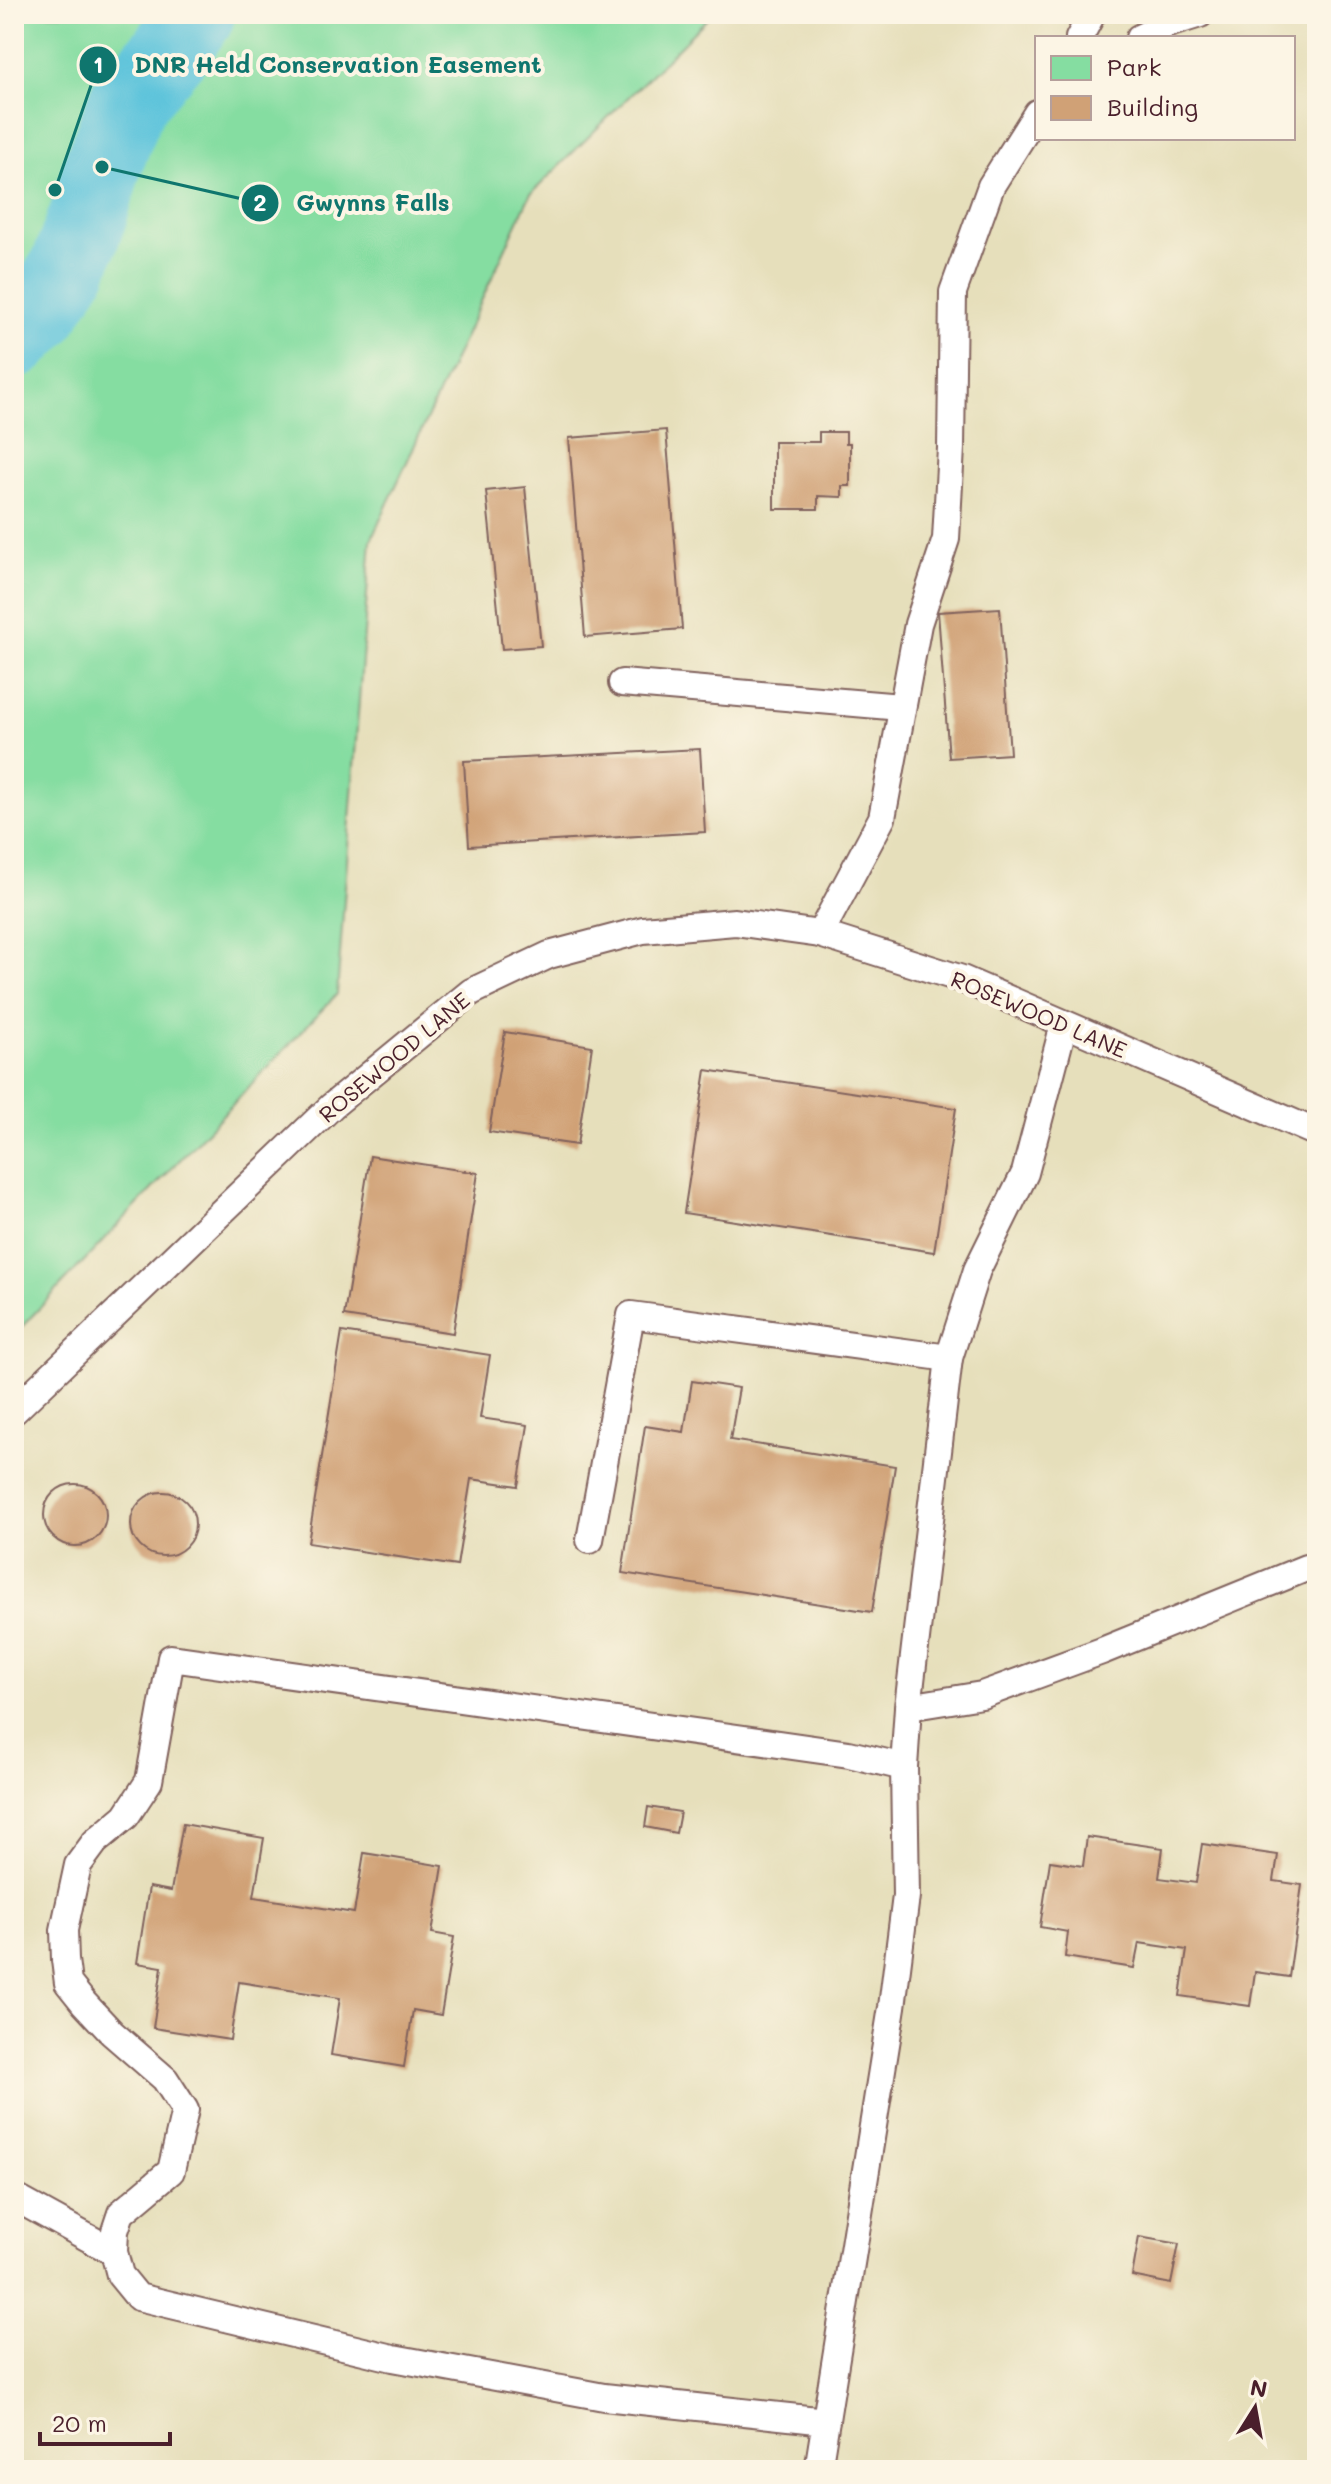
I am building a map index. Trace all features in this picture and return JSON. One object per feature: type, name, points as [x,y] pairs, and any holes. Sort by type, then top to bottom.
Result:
[{"type":"lane","points":[[1080,36],[1092,14]]},
{"type":"lane","points":[[1143,36],[1200,14]]},
{"type":"lane","points":[[820,934],[882,818],[918,624],[946,539],[951,448],[953,292],[991,186],[1035,116]]},
{"type":"lane","points":[[622,683],[901,707]]},
{"type":"lane","name":"ROSEWOOD LANE","points":[[14,1411],[332,1106],[471,992],[549,955],[643,930],[735,922],[820,934],[962,979],[1317,1133]]},
{"type":"lane","points":[[818,2470],[892,2007],[906,1896],[904,1767],[908,1707],[949,1358],[977,1270],[1025,1173],[1064,1024]]},
{"type":"lane","points":[[590,1540],[631,1315],[949,1358]]},
{"type":"lane","points":[[908,1707],[982,1695],[1102,1651],[1306,1568]]},
{"type":"lane","points":[[826,2421],[604,2397],[393,2358],[138,2297],[120,2275],[114,2252],[115,2231],[121,2213],[171,2171],[185,2110],[165,2079],[112,2033],[68,1983],[64,1930],[78,1865],[95,1842],[126,1816],[149,1781],[171,1658],[849,1754],[904,1767]]},
{"type":"lane","points":[[14,2197],[114,2252]]},
{"type":"green space","points":[[14,14],[712,14],[530,195],[371,540],[337,994],[14,1335]]},
{"type":"building","points":[[666,430],[682,629],[585,637],[569,438]]},
{"type":"building","points":[[819,432],[846,432],[846,443],[850,443],[850,486],[842,486],[842,497],[818,496],[818,509],[774,509],[774,442],[819,442]]},
{"type":"building","points":[[525,487],[541,646],[502,649],[486,491]]},
{"type":"building","points":[[1000,608],[1010,754],[949,758],[938,612]]},
{"type":"building","points":[[700,749],[705,832],[469,846],[464,761]]},
{"type":"building","points":[[505,1032],[592,1046],[577,1145],[489,1132]]},
{"type":"building","points":[[706,1070],[956,1108],[934,1252],[684,1213]]},
{"type":"building","points":[[370,1156],[478,1173],[453,1333],[344,1316]]},
{"type":"building","points":[[342,1332],[490,1355],[480,1418],[528,1425],[518,1486],[471,1479],[457,1566],[308,1543]]},
{"type":"building","points":[[692,1381],[739,1388],[730,1440],[895,1466],[872,1612],[622,1573],[645,1426],[684,1432]]},
{"type":"building","points":[[69,1484],[81,1484],[97,1493],[104,1503],[104,1527],[97,1537],[81,1546],[69,1546],[49,1532],[44,1521],[44,1509],[58,1489]]},
{"type":"building","points":[[163,1492],[181,1498],[189,1506],[195,1524],[189,1542],[181,1550],[163,1556],[145,1550],[137,1542],[131,1524],[137,1506],[145,1498]]},
{"type":"building","points":[[648,1807],[680,1812],[676,1833],[645,1827]]},
{"type":"building","points":[[183,1824],[264,1838],[254,1897],[354,1913],[364,1853],[443,1866],[432,1933],[454,1937],[441,2015],[413,2010],[404,2067],[331,2055],[340,1998],[239,1982],[230,2040],[153,2028],[162,1967],[137,1963],[149,1887],[171,1891]]},
{"type":"building","points":[[1087,1837],[1163,1848],[1159,1878],[1196,1883],[1202,1844],[1278,1855],[1274,1881],[1302,1885],[1289,1977],[1255,1972],[1250,2006],[1180,1996],[1187,1950],[1139,1943],[1134,1968],[1065,1957],[1068,1932],[1040,1927],[1050,1861],[1083,1866]]},
{"type":"building","points":[[1139,2237],[1179,2244],[1171,2284],[1132,2276]]},
{"type":"waterway","points":[[14,340],[38,316],[69,267],[128,101],[172,49],[196,14]]},
{"type":"place","name":"Gwynns Falls","points":[[102,167]]},
{"type":"place","name":"DNR Held Conservation Easement","points":[[55,190]]}]
